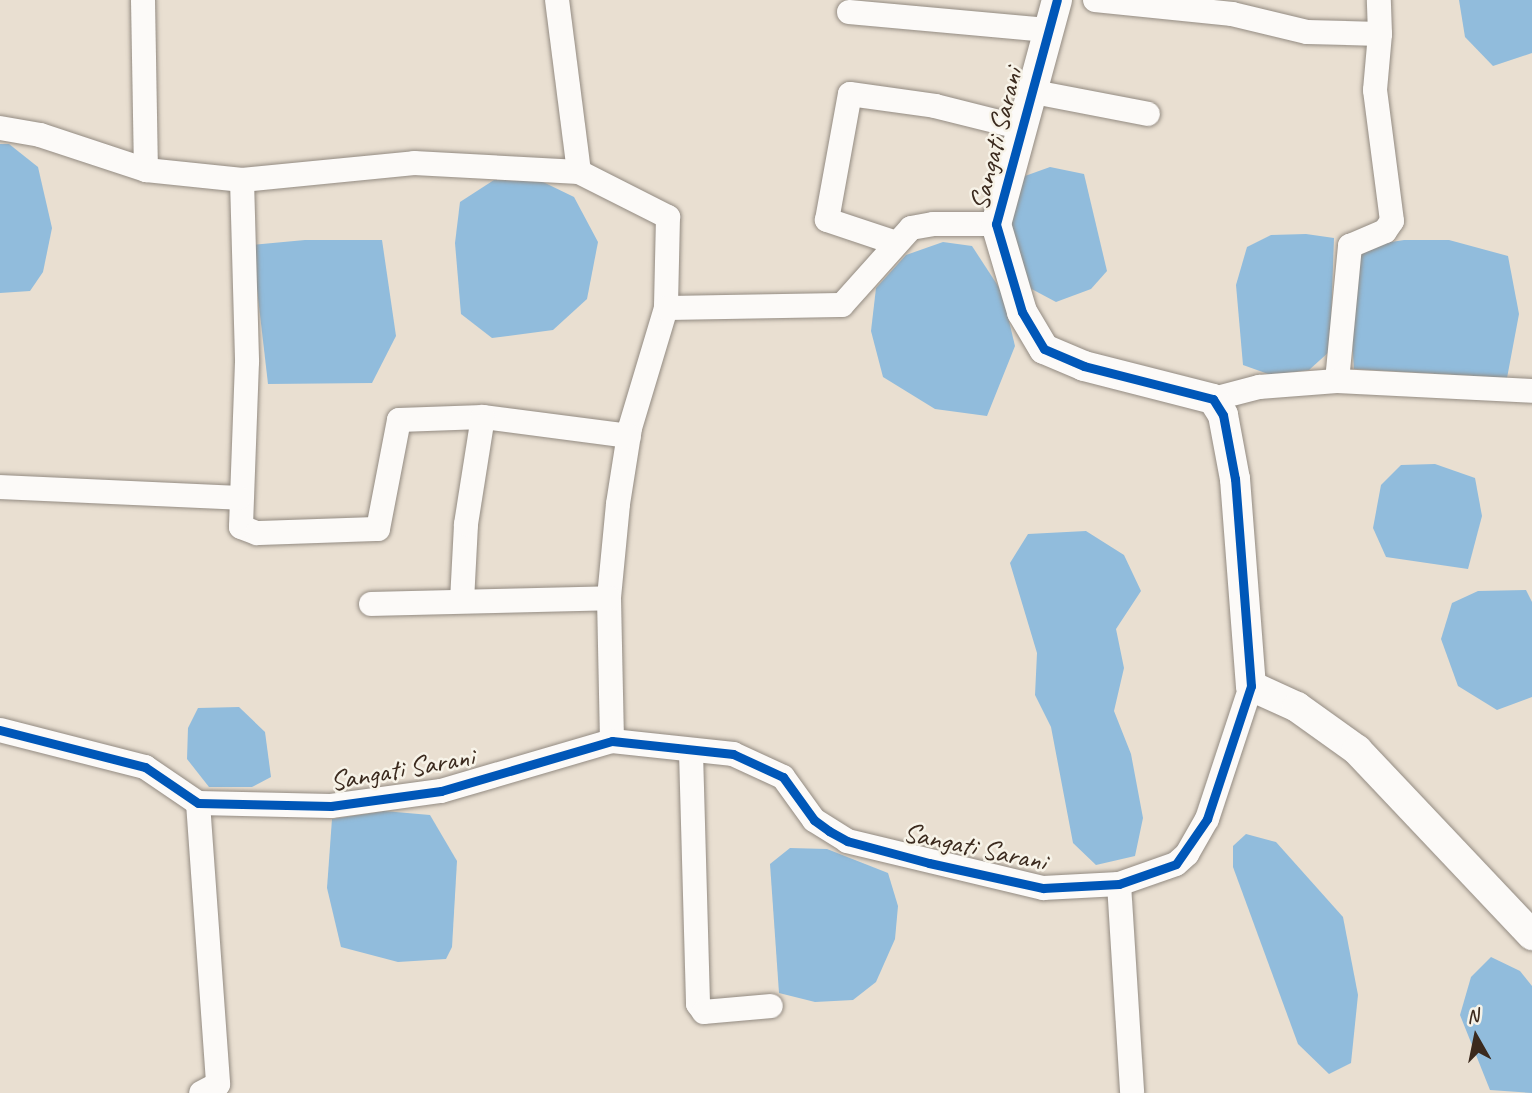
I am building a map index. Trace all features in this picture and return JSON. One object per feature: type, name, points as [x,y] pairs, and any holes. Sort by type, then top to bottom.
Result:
[{"type":"street","points":[[143,0],[146,170]]},
{"type":"street","points":[[557,0],[579,172]]},
{"type":"street","name":"Sangati Sarani","points":[[198,803],[331,806],[441,791],[612,741],[691,752],[733,754],[783,777],[814,820],[847,841],[1029,887],[1119,884],[1177,864],[1187,854],[1207,819],[1251,686],[1235,479],[1223,415],[1213,399],[1084,366],[1044,349],[1022,312],[996,224],[1019,127],[1057,0]]},
{"type":"street","points":[[1095,0],[1232,14],[1307,33],[1380,34]]},
{"type":"street","points":[[1337,381],[1350,246],[1385,231],[1392,222],[1375,90],[1380,34],[1378,0]]},
{"type":"street","points":[[849,12],[1047,30]]},
{"type":"street","points":[[1029,91],[1148,114]]},
{"type":"street","points":[[896,243],[827,220],[850,94],[935,106],[1019,127]]},
{"type":"street","points":[[0,128],[40,135],[146,170],[242,180],[414,163],[579,172],[668,217],[666,308],[629,436],[609,598],[612,741]]},
{"type":"street","points":[[242,180],[247,362],[239,498],[241,527],[257,533],[378,530],[400,420],[483,417],[629,436]]},
{"type":"street","points":[[666,308],[842,305],[911,228],[933,224],[996,224]]},
{"type":"street","points":[[1213,399],[1259,387],[1337,381],[1532,391]]},
{"type":"street","points":[[462,601],[466,524],[483,417]]},
{"type":"street","points":[[0,487],[239,498]]},
{"type":"street","points":[[371,604],[609,598]]},
{"type":"street","points":[[1251,686],[1297,707],[1357,750],[1532,936]]},
{"type":"street","points":[[0,730],[145,767],[198,803],[219,1090]]},
{"type":"street","points":[[691,752],[698,1004],[710,1012],[771,1006]]},
{"type":"street","points":[[1119,884],[1132,1093]]},
{"type":"water","points":[[1459,0],[1532,0],[1532,53],[1493,66],[1465,37]]},
{"type":"water","points":[[0,144],[9,144],[38,167],[52,228],[43,272],[30,291],[0,293]]},
{"type":"water","points":[[1050,167],[1084,174],[1107,271],[1091,289],[1056,302],[1026,286],[1008,231],[1012,201],[1025,176]]},
{"type":"water","points":[[494,180],[541,181],[574,197],[598,242],[587,299],[553,330],[492,338],[461,314],[455,243],[460,202]]},
{"type":"water","points":[[1306,234],[1334,238],[1330,351],[1309,370],[1271,375],[1243,365],[1236,285],[1247,247],[1271,235]]},
{"type":"water","points":[[305,240],[382,240],[396,336],[372,383],[268,384],[252,245]]},
{"type":"water","points":[[1404,240],[1449,240],[1508,256],[1519,314],[1507,378],[1354,369],[1349,293],[1353,248]]},
{"type":"water","points":[[943,242],[972,246],[1002,292],[1015,346],[987,416],[935,409],[883,377],[871,331],[876,288],[906,255]]},
{"type":"water","points":[[1435,464],[1475,478],[1482,516],[1468,569],[1386,557],[1373,528],[1381,485],[1401,465]]},
{"type":"water","points":[[1086,531],[1124,555],[1141,591],[1116,629],[1124,668],[1114,711],[1131,754],[1143,818],[1135,856],[1096,865],[1073,843],[1051,727],[1035,695],[1037,653],[1010,563],[1028,534]]},
{"type":"water","points":[[1526,590],[1532,602],[1532,697],[1497,710],[1458,686],[1441,639],[1452,603],[1478,591]]},
{"type":"water","points":[[239,707],[265,732],[271,777],[252,787],[209,787],[187,759],[188,728],[198,708]]},
{"type":"water","points":[[384,811],[430,815],[457,861],[452,947],[446,959],[398,962],[341,947],[327,888],[332,819]]},
{"type":"water","points":[[1246,834],[1276,842],[1343,917],[1358,995],[1351,1063],[1329,1074],[1298,1044],[1233,867],[1233,846]]},
{"type":"water","points":[[790,848],[827,849],[888,873],[898,906],[895,939],[876,982],[853,1000],[815,1002],[779,993],[770,864]]},
{"type":"water","points":[[1491,957],[1520,971],[1532,986],[1532,1093],[1490,1090],[1460,1015],[1471,977]]},
{"type":"cycle path","points":[[0,730],[145,767],[198,803],[331,806],[441,791],[612,741],[733,754],[783,777],[814,820],[829,831],[847,841],[929,863],[1043,888],[1119,884],[1176,864],[1207,819],[1251,686],[1235,479],[1223,415],[1213,399],[1084,366],[1044,349],[1022,312],[996,224],[1057,0]]}]
